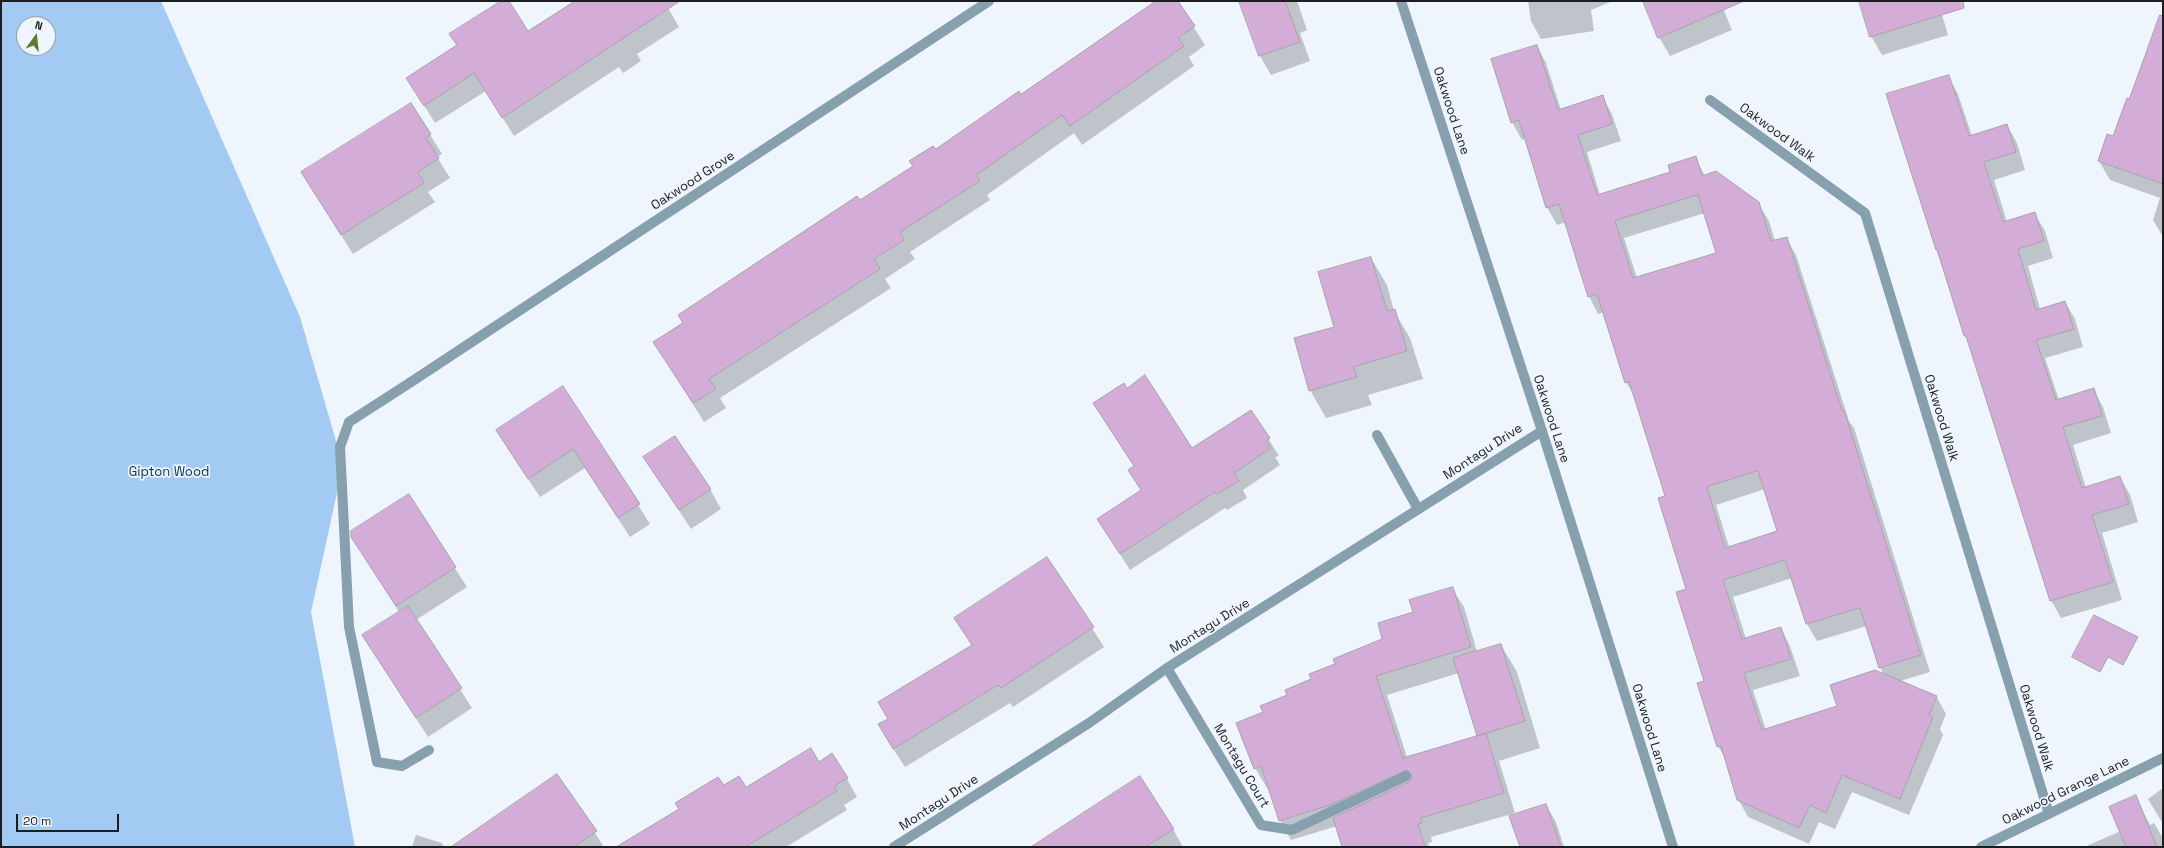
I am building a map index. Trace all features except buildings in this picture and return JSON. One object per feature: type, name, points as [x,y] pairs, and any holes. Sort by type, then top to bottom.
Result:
[{"type":"street","name":"Oakwood Grove","points":[[430,750],[402,766],[377,762],[348,619],[340,447],[349,422],[989,1]]},
{"type":"street","name":"Oakwood Lane","points":[[1401,1],[1542,430],[1673,847]]},
{"type":"street","name":"Oakwood Walk","points":[[1710,100],[1865,213],[2049,814]]},
{"type":"street","name":"Montagu Drive","points":[[894,847],[1089,723],[1167,668],[1542,430]]},
{"type":"street","points":[[1377,435],[1418,509]]},
{"type":"street","name":"Montagu Court","points":[[1167,668],[1261,825],[1292,830],[1406,776]]},
{"type":"street","name":"Oakwood Grange Lane","points":[[1981,847],[2163,758]]},
{"type":"green space","name":"Gipton Wood","points":[[1,1],[161,1],[300,317],[343,465],[311,612],[355,847],[1,847]]}]
